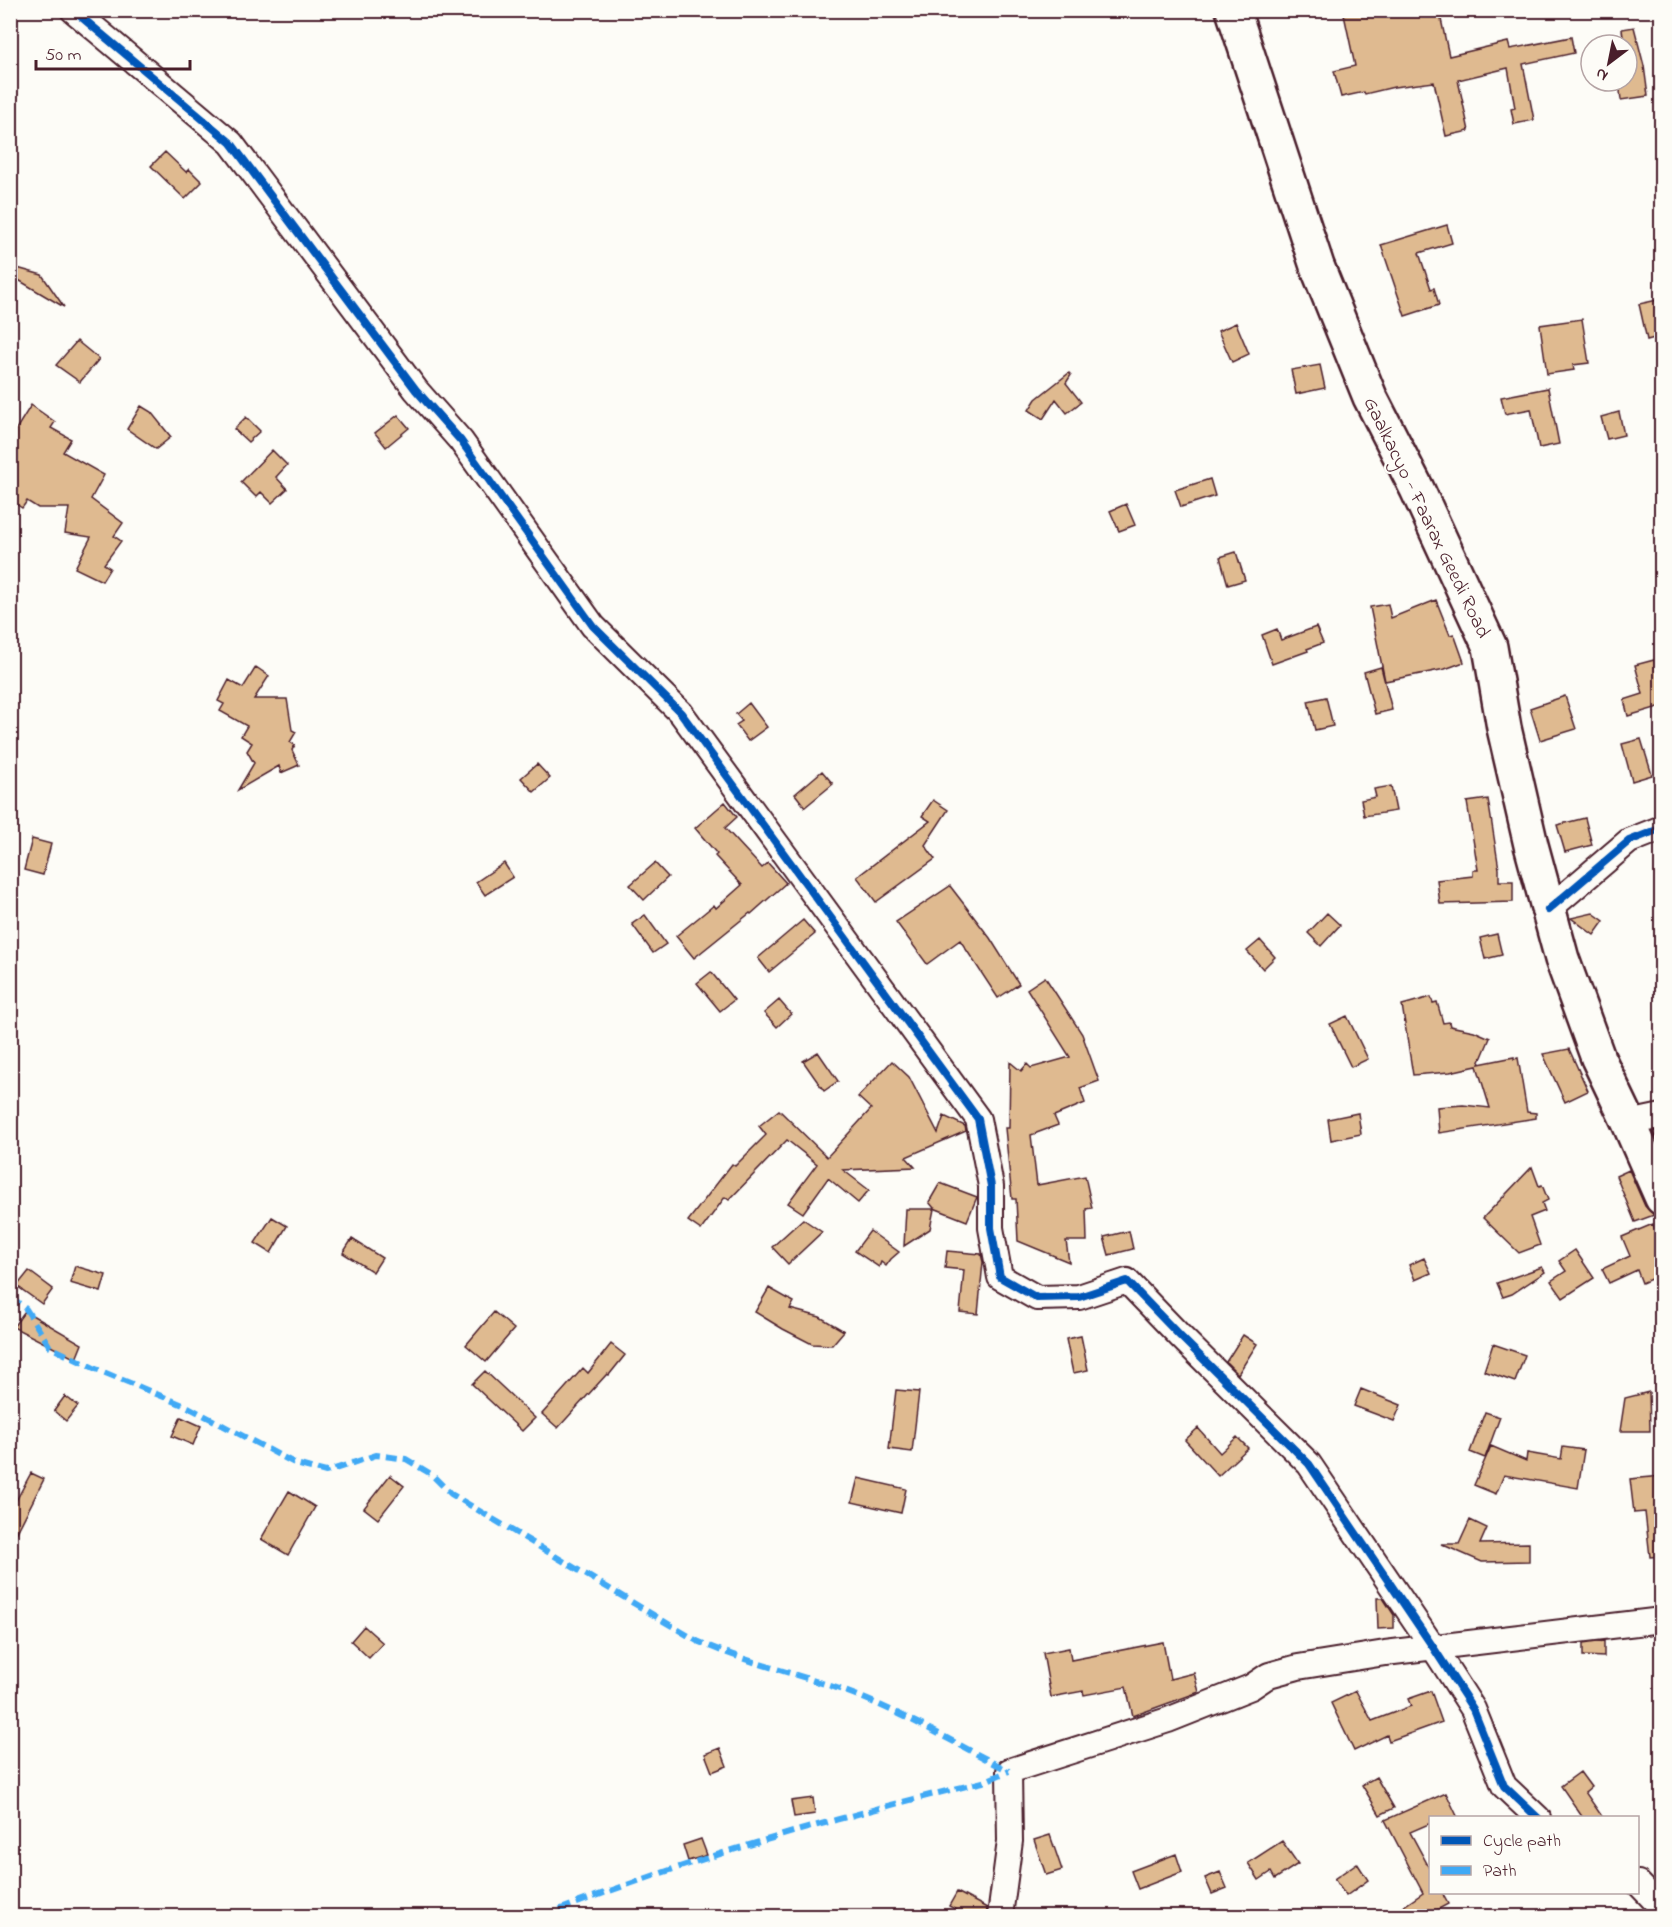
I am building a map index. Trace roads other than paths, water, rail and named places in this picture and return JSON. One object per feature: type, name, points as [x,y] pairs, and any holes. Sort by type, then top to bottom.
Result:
[{"type":"main road","name":"Gaalkacyo - Faarax Geedi Road","points":[[1233,10],[1317,266],[1370,397],[1417,489],[1490,647],[1507,740],[1562,959],[1598,1058],[1662,1198]]},
{"type":"street","points":[[72,10],[231,143],[416,390],[461,441],[593,626],[681,713],[717,762],[978,1119],[991,1186],[991,1228],[1000,1277],[1038,1298],[1079,1297],[1127,1281],[1309,1464],[1473,1709],[1504,1786],[1536,1816]]},
{"type":"street","points":[[1548,910],[1629,841],[1662,828]]},
{"type":"street","points":[[1629,1123],[1662,1116]]},
{"type":"street","points":[[1000,1917],[1010,1841],[1009,1771],[1121,1733],[1168,1720],[1251,1687],[1269,1676],[1298,1667],[1433,1647],[1662,1620]]},
{"type":"street","points":[[1639,1884],[1662,1908]]}]
